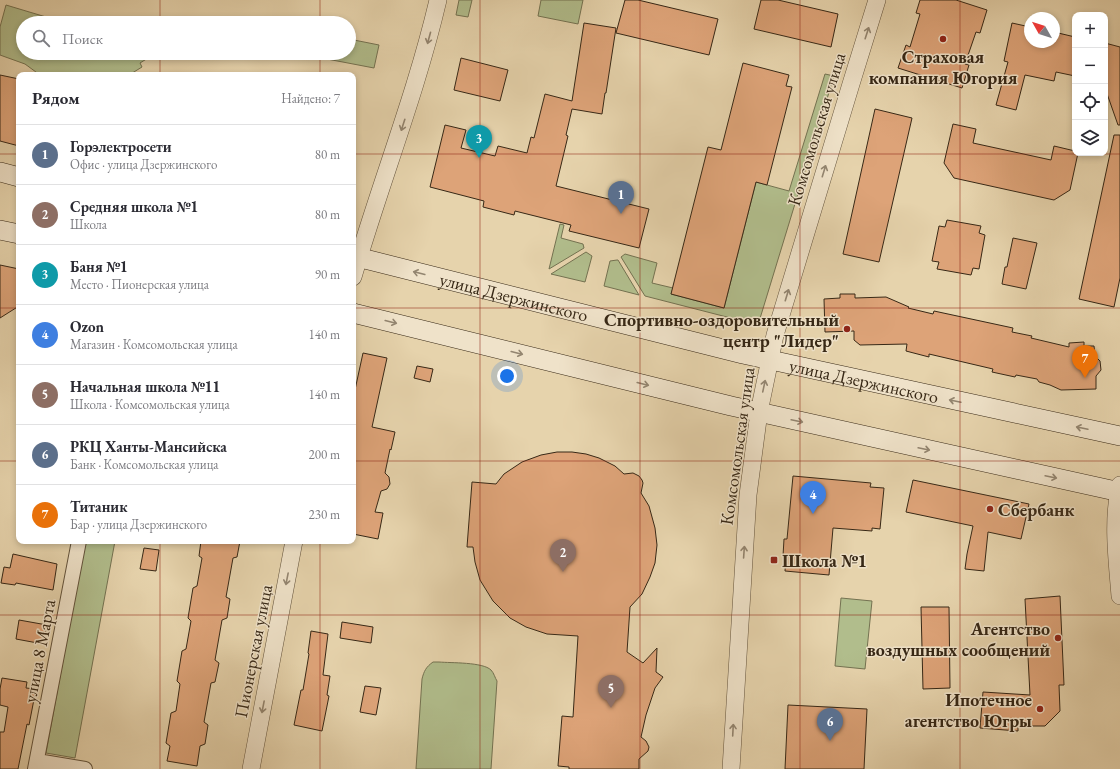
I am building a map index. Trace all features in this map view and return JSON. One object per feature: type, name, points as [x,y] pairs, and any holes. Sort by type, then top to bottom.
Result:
[{"type":"main road","points":[[0,172],[16,175]]},
{"type":"main road","points":[[0,230],[16,233]]},
{"type":"main road","name":"улица Дзержинского","points":[[356,257],[769,360],[1120,436]]},
{"type":"main road","points":[[356,314],[758,412],[1120,489]]},
{"type":"street","points":[[356,257],[415,88],[438,0]]},
{"type":"street","name":"Комсомольская улица","points":[[731,769],[748,502],[758,412],[779,320],[878,0]]},
{"type":"street","points":[[1120,489],[1117,504],[1116,531],[1120,596]]},
{"type":"street","name":"улица 8 Марта","points":[[36,765],[78,544]]},
{"type":"street","name":"Пионерская улица","points":[[252,769],[293,544]]},
{"type":"street","points":[[36,765],[85,769]]},
{"type":"green space","points":[[459,0],[472,0],[468,17],[456,15]]},
{"type":"green space","points":[[541,0],[583,0],[578,24],[538,16]]},
{"type":"green space","points":[[6,5],[43,16],[16,16],[16,60],[145,60],[140,63],[142,67],[134,72],[36,72],[25,64],[0,55],[0,27]]},
{"type":"green space","points":[[356,40],[379,45],[374,68],[332,60],[356,60]]},
{"type":"green space","points":[[825,74],[834,76],[758,325],[645,296],[621,257],[625,254],[657,263],[652,283],[673,288],[671,294],[724,308],[756,182],[789,191]]},
{"type":"green space","points":[[560,224],[564,225],[561,238],[583,244],[584,248],[549,269]]},
{"type":"green space","points":[[586,252],[592,256],[585,282],[551,274]]},
{"type":"green space","points":[[618,260],[639,295],[604,286],[610,261]]},
{"type":"green space","points":[[84,544],[114,544],[75,758],[46,753]]},
{"type":"green space","points":[[841,598],[872,601],[865,669],[835,666]]},
{"type":"green space","points":[[433,662],[474,664],[487,667],[493,673],[497,681],[491,769],[416,769],[422,679],[426,669]]},
{"type":"building","points":[[625,0],[638,0],[718,19],[709,55],[616,33]]},
{"type":"building","points":[[761,0],[778,0],[838,14],[831,47],[754,29]]},
{"type":"building","name":"Страховая компания Югория","points":[[920,0],[956,0],[987,10],[980,33],[976,32],[965,64],[969,65],[962,88],[898,68],[906,45],[910,47],[920,14],[916,13]]},
{"type":"building","points":[[584,23],[616,28],[606,93],[602,114],[572,109],[566,135],[568,136],[556,186],[649,209],[639,248],[569,231],[571,225],[515,211],[514,215],[483,207],[484,201],[430,187],[445,125],[466,130],[461,148],[495,156],[498,146],[527,153],[531,137],[534,138],[545,94],[572,101]]},
{"type":"building","points":[[1012,23],[1024,26],[1024,48],[1060,48],[1060,33],[1072,36],[1072,75],[1056,72],[1054,81],[1025,75],[1016,110],[996,105],[1008,62],[1004,61]]},
{"type":"building","points":[[1108,44],[1120,47],[1120,125],[1118,125],[1108,97]]},
{"type":"building","points":[[461,58],[508,70],[500,101],[454,90]]},
{"type":"building","points":[[743,63],[789,75],[786,86],[792,87],[767,185],[756,182],[724,308],[671,294],[708,147],[721,150]]},
{"type":"building","points":[[0,75],[16,78],[16,145],[0,141]]},
{"type":"building","points":[[875,109],[912,118],[879,262],[843,254]]},
{"type":"building","points":[[953,124],[976,129],[973,143],[1051,160],[1054,146],[1072,150],[1072,156],[1077,156],[1070,190],[1054,200],[954,178],[944,163]]},
{"type":"building","points":[[1114,135],[1120,135],[1120,278],[1114,307],[1079,299]]},
{"type":"building","points":[[947,220],[981,226],[979,233],[985,235],[979,269],[973,268],[971,275],[937,269],[939,262],[932,261],[939,226],[945,227]]},
{"type":"building","points":[[1013,238],[1037,243],[1026,289],[1002,284]]},
{"type":"building","points":[[0,265],[16,268],[16,308],[0,318]]},
{"type":"building","points":[[840,294],[855,294],[855,298],[886,297],[909,307],[908,308],[933,314],[934,311],[1013,328],[1012,332],[1032,336],[1031,338],[1069,347],[1069,343],[1084,342],[1084,346],[1094,346],[1095,356],[1100,361],[1101,370],[1096,376],[1096,389],[1061,390],[1039,382],[1037,379],[1016,375],[1015,377],[992,372],[993,369],[929,354],[929,357],[906,351],[907,344],[860,345],[854,340],[854,331],[825,332],[824,299],[840,298]]},
{"type":"building","points":[[363,353],[387,358],[372,427],[395,432],[385,473],[389,477],[390,484],[387,489],[381,491],[375,512],[383,513],[378,539],[356,535],[356,385]]},
{"type":"building","points":[[417,366],[433,369],[430,382],[414,378]]},
{"type":"building","points":[[557,452],[586,454],[599,458],[615,466],[624,474],[633,473],[639,476],[643,483],[641,493],[649,506],[655,528],[657,545],[655,563],[642,594],[630,607],[627,652],[643,663],[657,648],[656,672],[663,677],[655,688],[646,715],[641,737],[646,741],[649,747],[648,751],[639,759],[639,769],[569,769],[569,767],[558,766],[562,716],[573,717],[578,636],[547,634],[526,627],[510,618],[493,601],[480,580],[473,547],[467,547],[472,482],[496,484],[504,474],[522,462],[541,455]]},
{"type":"building","points":[[793,476],[871,483],[870,487],[884,488],[880,529],[872,528],[872,531],[833,528],[829,575],[785,571],[786,556],[783,556],[784,539],[787,539]]},
{"type":"building","points":[[913,480],[1029,504],[1021,539],[988,532],[984,571],[965,569],[973,526],[906,512]]},
{"type":"building","points":[[201,544],[239,544],[237,557],[233,558],[226,597],[230,599],[227,618],[222,620],[215,660],[219,663],[215,682],[211,683],[204,722],[208,725],[205,744],[200,746],[197,766],[167,761],[170,746],[166,743],[171,713],[176,711],[180,684],[177,681],[182,651],[186,649],[191,621],[188,618],[193,588],[197,586],[202,558],[199,556]]},
{"type":"building","points":[[144,548],[159,550],[156,571],[140,569]]},
{"type":"building","points":[[13,554],[57,564],[53,590],[16,583],[15,585],[1,583],[4,567],[10,568]]},
{"type":"building","points":[[1060,596],[1064,685],[1059,685],[1060,711],[1045,726],[1018,726],[1018,731],[980,728],[983,692],[1030,695],[1025,599]]},
{"type":"building","points":[[921,607],[949,607],[950,688],[923,689]]},
{"type":"building","points":[[19,620],[47,625],[43,644],[16,639]]},
{"type":"building","points":[[342,622],[373,627],[371,643],[340,638]]},
{"type":"building","points":[[311,631],[328,634],[323,675],[330,676],[327,695],[329,696],[322,731],[294,725],[301,690],[303,690]]},
{"type":"building","points":[[2,678],[27,682],[26,688],[36,689],[18,769],[0,769],[0,732],[4,732],[8,707],[0,705]]},
{"type":"building","points":[[365,686],[381,688],[376,715],[360,712]]},
{"type":"building","points":[[788,705],[867,709],[864,769],[785,769]]},
{"type":"place","name":"Страховая компания Югория","points":[[943,39]]},
{"type":"place","name":"Баня №1","points":[[479,158]]},
{"type":"place","name":"Горэлектросети","points":[[621,214]]},
{"type":"place","name":"Спортивно-оздоровительный центр \"Лидер\"","points":[[847,329]]},
{"type":"place","name":"Титаник","points":[[1085,378]]},
{"type":"place","name":"Сбербанк","points":[[990,509]]},
{"type":"place","name":"Ozon","points":[[813,514]]},
{"type":"place","name":"Школа №1","points":[[774,560]]},
{"type":"place","name":"Средняя школа №1","points":[[563,572]]},
{"type":"place","name":"Агентство воздушных сообщений","points":[[1058,638]]},
{"type":"place","name":"Начальная школа №11","points":[[611,708]]},
{"type":"place","name":"Ипотечное агентство Югры","points":[[1040,709]]},
{"type":"place","name":"РКЦ Ханты-Мансийска","points":[[830,741]]}]
